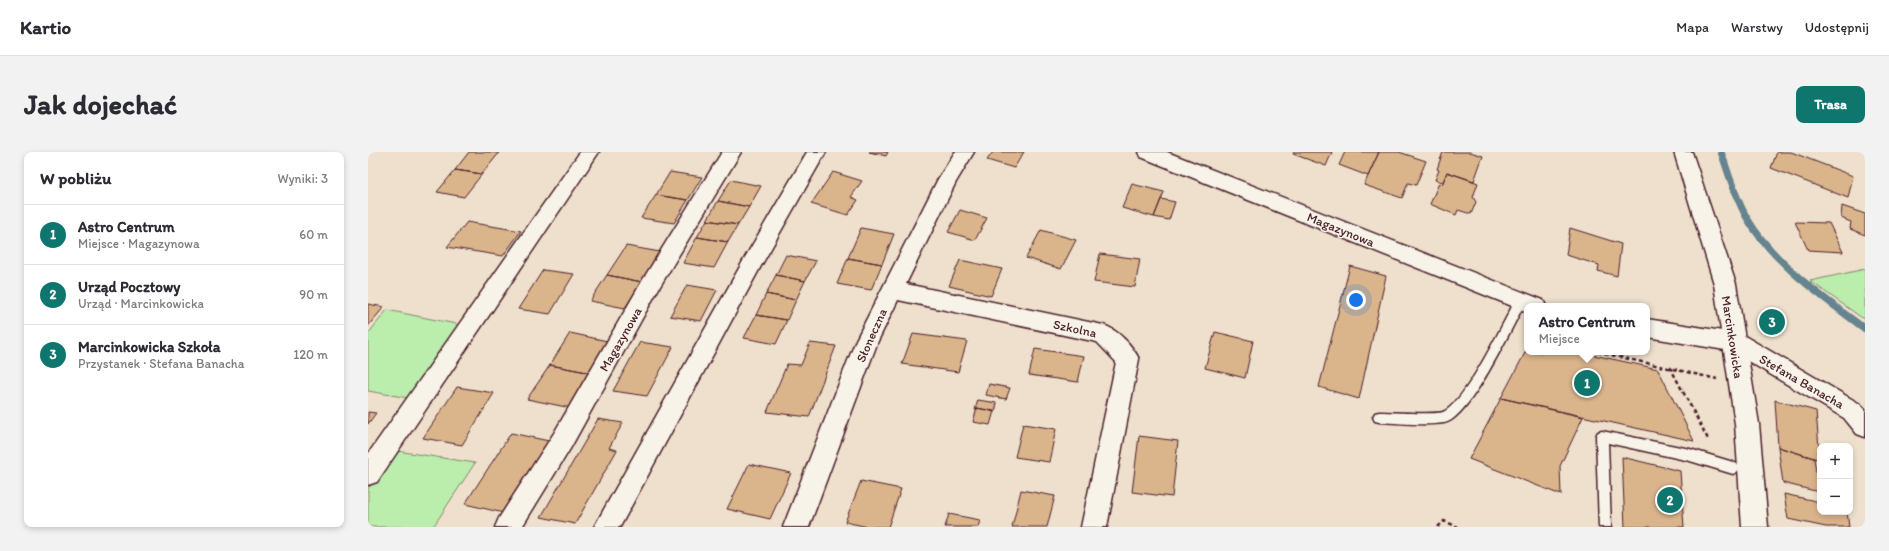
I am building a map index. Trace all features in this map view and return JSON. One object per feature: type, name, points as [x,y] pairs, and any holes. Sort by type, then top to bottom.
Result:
[{"type":"street","points":[[368,474],[590,152]]},
{"type":"street","name":"Magazynowa","points":[[508,527],[562,441],[652,282],[732,152]]},
{"type":"street","points":[[607,527],[754,260],[817,152]]},
{"type":"street","name":"Słoneczna","points":[[796,527],[867,340],[948,179],[966,152]]},
{"type":"street","name":"Magazynowa","points":[[1148,152],[1528,303]]},
{"type":"street","name":"Marcinkowicka","points":[[1683,152],[1724,284],[1735,342],[1747,424],[1755,527]]},
{"type":"street","name":"Szkolna","points":[[892,290],[1103,334],[1128,359],[1094,527]]},
{"type":"street","points":[[1650,328],[1735,342]]},
{"type":"street","name":"Stefana Banacha","points":[[1735,342],[1852,410],[1865,426]]},
{"type":"lane","points":[[1379,417],[1444,418],[1456,410],[1473,387],[1524,309]]},
{"type":"lane","points":[[1605,527],[1602,436],[1690,454],[1733,468]]},
{"type":"path","points":[[1612,355],[1723,380]]},
{"type":"path","points":[[1670,367],[1706,438],[1733,468]]},
{"type":"path","points":[[1438,527],[1444,521],[1458,527]]},
{"type":"green space","points":[[1865,269],[1865,320],[1810,281]]},
{"type":"green space","points":[[387,310],[466,326],[414,399],[368,391],[368,334]]},
{"type":"green space","points":[[397,451],[475,463],[433,527],[368,527],[368,489]]},
{"type":"building","points":[[469,152],[499,153],[482,174],[455,170]]},
{"type":"building","points":[[869,152],[888,152],[886,156]]},
{"type":"building","points":[[993,152],[1024,152],[1014,168],[987,160]]},
{"type":"building","points":[[1294,152],[1332,152],[1326,166],[1293,154]]},
{"type":"building","points":[[1345,152],[1379,152],[1368,176],[1339,165]]},
{"type":"building","points":[[1379,152],[1399,152],[1426,161],[1416,185],[1408,183],[1402,198],[1364,185]]},
{"type":"building","points":[[1443,152],[1470,152],[1483,156],[1474,181],[1447,172],[1443,182],[1435,180]]},
{"type":"building","points":[[1777,152],[1791,152],[1853,176],[1848,198],[1771,168]]},
{"type":"building","points":[[455,170],[482,174],[464,197],[437,192]]},
{"type":"building","points":[[670,172],[702,177],[688,200],[656,195]]},
{"type":"building","points":[[833,172],[862,181],[851,197],[858,200],[848,215],[811,204]]},
{"type":"building","points":[[1447,172],[1478,183],[1473,197],[1476,202],[1471,214],[1458,210],[1456,215],[1430,204],[1439,183],[1442,185]]},
{"type":"building","points":[[731,180],[761,186],[749,207],[718,201]]},
{"type":"building","points":[[1132,184],[1164,192],[1154,217],[1122,208]]},
{"type":"building","points":[[656,195],[688,200],[674,223],[641,218]]},
{"type":"building","points":[[1161,199],[1175,202],[1169,220],[1154,217]]},
{"type":"building","points":[[718,201],[749,207],[738,225],[707,220]]},
{"type":"building","points":[[1842,206],[1865,214],[1865,235],[1850,229],[1851,222],[1841,218]]},
{"type":"building","points":[[960,210],[987,218],[975,240],[948,232]]},
{"type":"building","points":[[707,220],[738,225],[728,242],[697,237]]},
{"type":"building","points":[[467,222],[521,231],[503,256],[447,247]]},
{"type":"building","points":[[1795,222],[1829,223],[1843,252],[1808,250]]},
{"type":"building","points":[[861,228],[894,234],[882,264],[848,258]]},
{"type":"building","points":[[1570,228],[1621,244],[1617,276],[1598,271],[1599,265],[1566,255]]},
{"type":"building","points":[[1041,230],[1076,240],[1061,269],[1026,258]]},
{"type":"building","points":[[697,237],[728,242],[714,268],[683,263]]},
{"type":"building","points":[[626,246],[660,252],[642,282],[607,275]]},
{"type":"building","points":[[1100,254],[1140,259],[1135,287],[1094,282]]},
{"type":"building","points":[[786,255],[816,261],[805,281],[776,275]]},
{"type":"building","points":[[848,258],[882,264],[871,290],[837,284]]},
{"type":"building","points":[[960,260],[1002,269],[991,296],[949,286]]},
{"type":"building","points":[[1350,266],[1386,276],[1359,399],[1319,387]]},
{"type":"building","points":[[543,270],[574,274],[550,314],[518,309]]},
{"type":"building","points":[[607,275],[642,282],[625,308],[590,301]]},
{"type":"building","points":[[776,275],[805,281],[796,300],[766,294]]},
{"type":"building","points":[[687,285],[717,290],[701,321],[670,316]]},
{"type":"building","points":[[766,294],[796,300],[787,320],[756,315]]},
{"type":"building","points":[[368,304],[384,307],[368,326]]},
{"type":"building","points":[[756,315],[787,320],[776,344],[744,338]]},
{"type":"building","points":[[1215,332],[1253,341],[1245,378],[1205,368]]},
{"type":"building","points":[[570,333],[612,342],[592,373],[550,365]]},
{"type":"building","points":[[913,334],[967,341],[958,372],[902,364]]},
{"type":"building","points":[[640,342],[673,347],[647,396],[613,391]]},
{"type":"building","points":[[810,343],[836,346],[809,417],[767,412],[787,364],[801,365]]},
{"type":"building","points":[[1035,349],[1084,356],[1078,382],[1029,375]]},
{"type":"building","points":[[1524,355],[1594,355],[1658,369],[1694,441],[1501,398]]},
{"type":"building","points":[[550,365],[592,373],[571,408],[527,399]]},
{"type":"building","points":[[989,384],[1010,388],[1006,399],[986,395]]},
{"type":"building","points":[[457,387],[494,393],[462,445],[423,438]]},
{"type":"building","points":[[1501,398],[1583,417],[1560,466],[1561,495],[1469,459]]},
{"type":"building","points":[[978,400],[997,403],[995,412],[977,408],[977,410],[975,410]]},
{"type":"building","points":[[1775,400],[1816,411],[1819,443],[1817,443],[1817,459],[1778,447]]},
{"type":"building","points":[[977,408],[994,411],[990,425],[973,422]]},
{"type":"building","points":[[368,412],[376,413],[368,424]]},
{"type":"building","points":[[598,419],[623,423],[609,448],[617,450],[575,524],[541,517]]},
{"type":"building","points":[[1023,424],[1056,429],[1049,462],[1015,457]]},
{"type":"building","points":[[511,433],[549,441],[504,513],[465,504]]},
{"type":"building","points":[[1139,436],[1178,441],[1172,497],[1132,492]]},
{"type":"building","points":[[1778,447],[1814,458],[1817,492],[1783,483]]},
{"type":"building","points":[[1622,457],[1680,471],[1684,527],[1625,527]]},
{"type":"building","points":[[749,464],[791,473],[770,519],[727,509]]},
{"type":"building","points":[[861,481],[901,489],[888,527],[868,527],[845,522]]},
{"type":"building","points":[[1021,490],[1055,496],[1047,527],[1012,527]]},
{"type":"building","points":[[1784,494],[1817,501],[1817,515],[1847,515],[1849,527],[1826,527],[1788,519]]},
{"type":"building","points":[[949,514],[980,520],[978,527],[945,527]]},
{"type":"waterway","points":[[1721,152],[1739,202],[1758,235],[1800,279],[1865,329]]},
{"type":"place","name":"Marcinkowicka Szkoła","points":[[1772,322]]},
{"type":"place","name":"Astro Centrum","points":[[1587,383]]},
{"type":"place","name":"Urząd Pocztowy","points":[[1670,500]]}]
